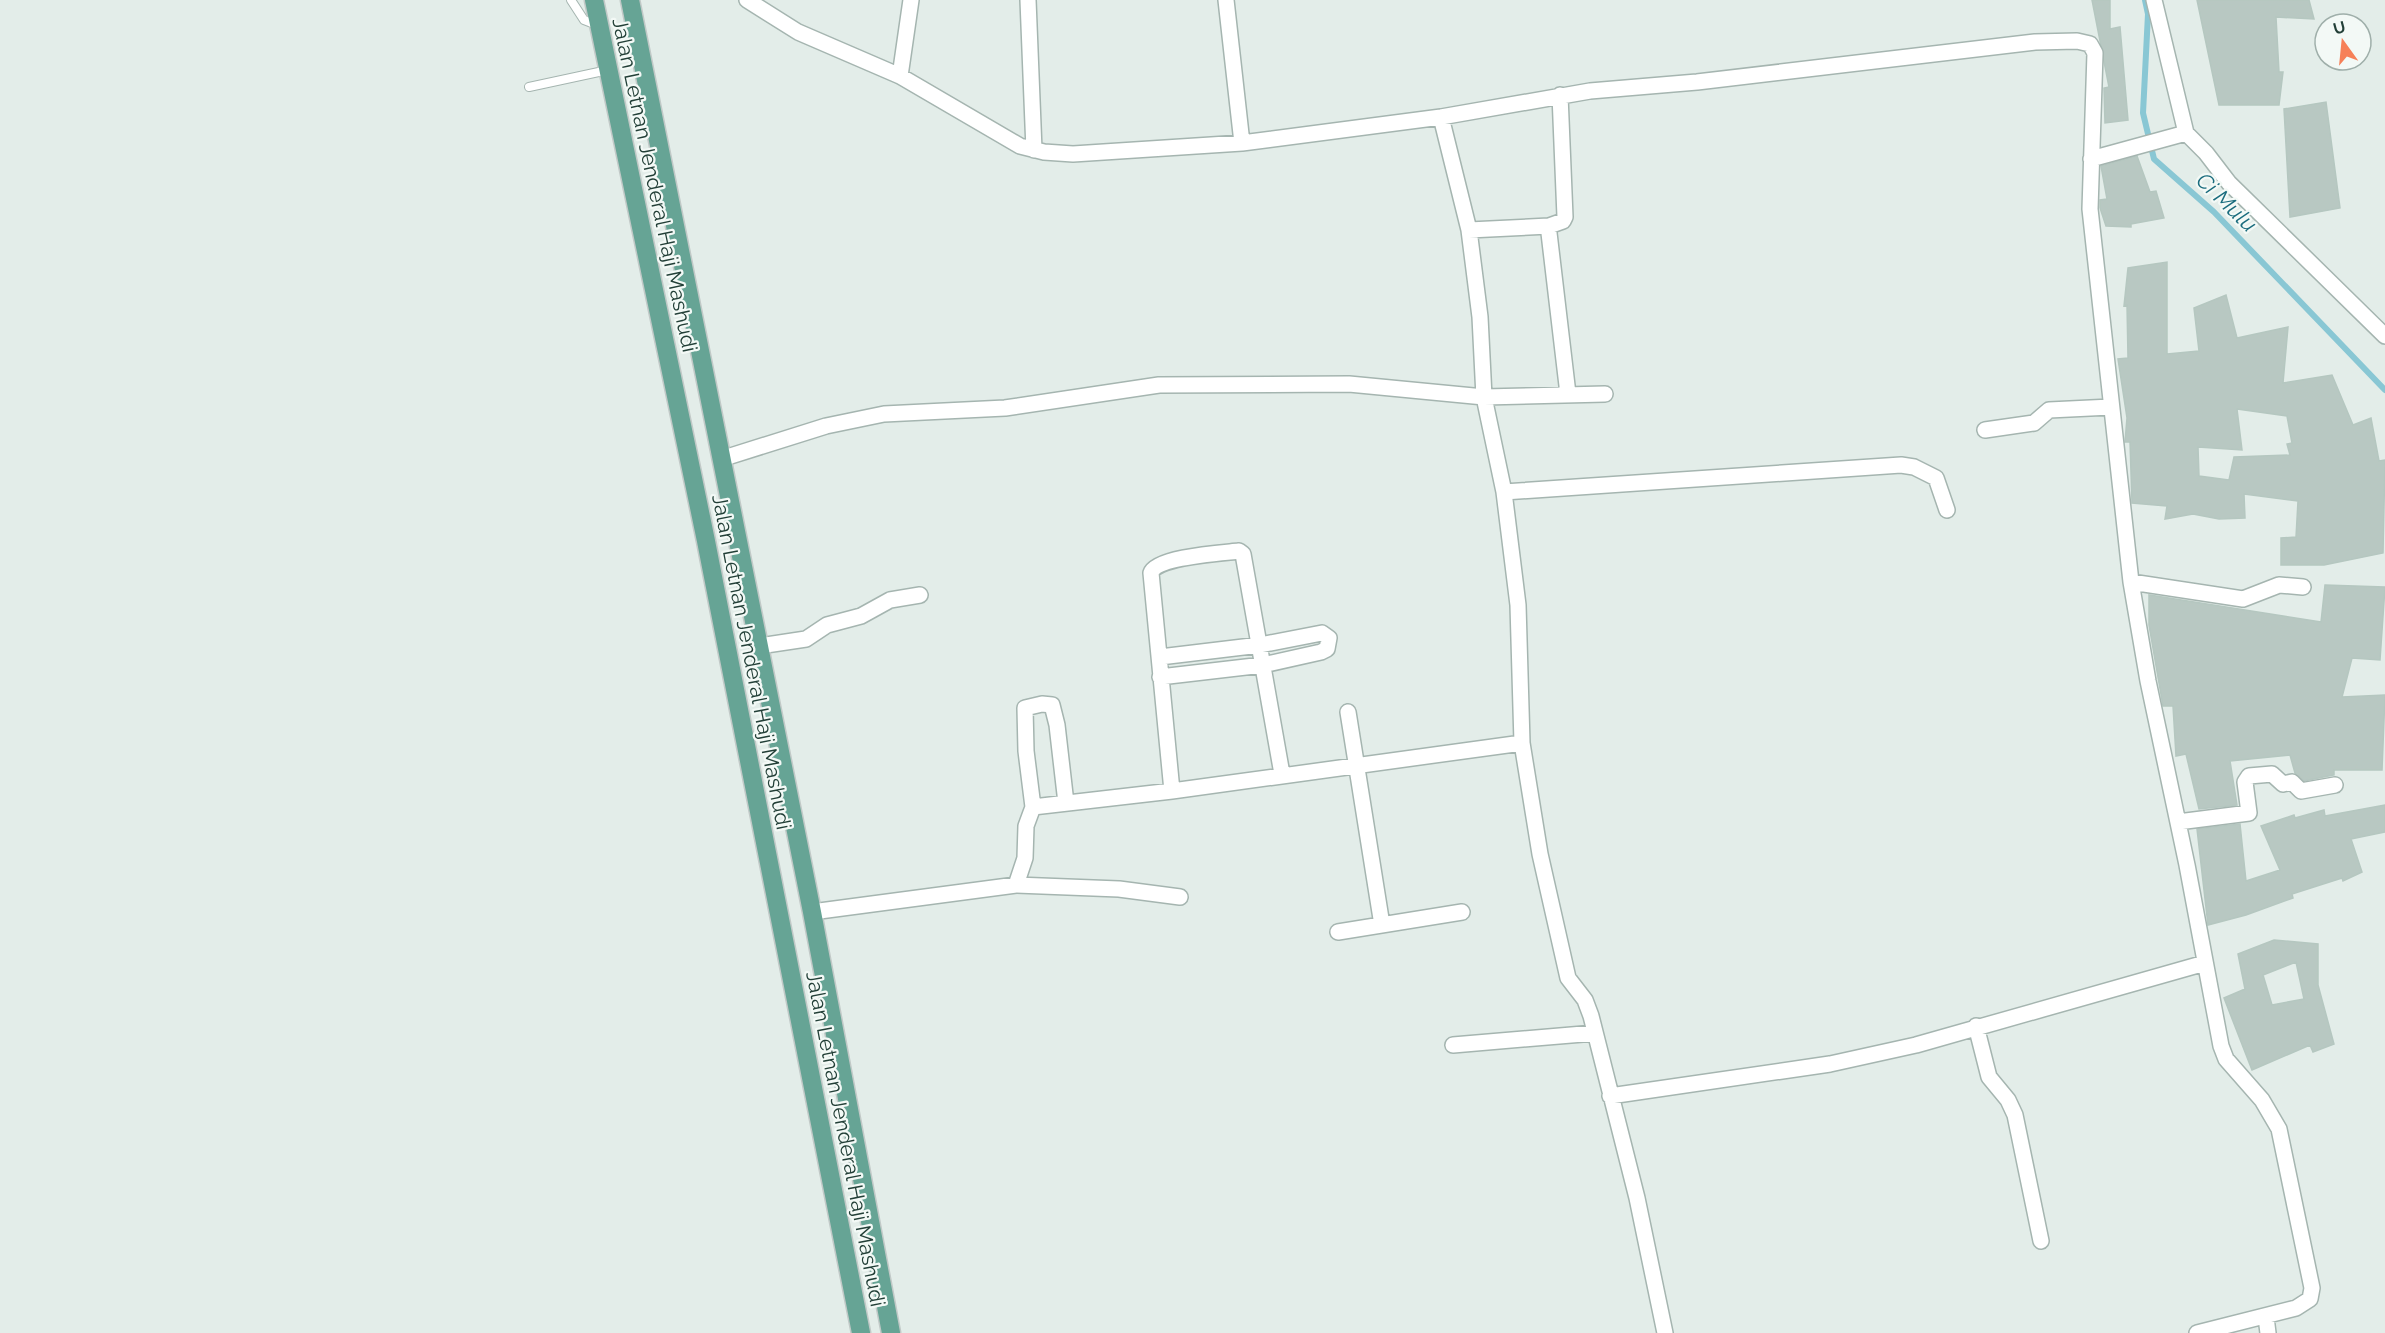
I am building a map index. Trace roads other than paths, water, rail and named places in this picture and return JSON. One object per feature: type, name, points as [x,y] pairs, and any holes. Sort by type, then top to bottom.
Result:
[{"type":"main road","name":"Jalan Letnan Jenderal Haji Mashudi","points":[[594,0],[708,552],[861,1333]]},
{"type":"main road","name":"Jalan Letnan Jenderal Haji Mashudi","points":[[630,0],[812,912],[891,1333]]},
{"type":"street","points":[[747,0],[798,32],[900,76],[1020,146],[1034,150],[1072,154],[1106,154],[1242,143],[1441,117],[1560,95],[2035,42],[2077,40],[2090,44],[2095,53],[2090,209],[2131,582],[2148,681],[2226,1059],[2262,1100],[2279,1129],[2311,1275],[2312,1288],[2307,1302],[2266,1317],[2197,1333]]},
{"type":"street","points":[[900,76],[911,0]]},
{"type":"street","points":[[1028,0],[1034,150]]},
{"type":"street","points":[[1226,0],[1242,143]]},
{"type":"street","points":[[2154,0],[2186,133],[2206,153],[2229,183],[2385,336]]},
{"type":"street","points":[[1469,230],[1549,226],[1563,221],[1565,217],[1560,95]]},
{"type":"street","points":[[1441,117],[1469,230],[1480,317],[1484,397],[1504,492],[1518,605],[1522,742],[1546,884],[1568,978],[1587,1005],[1637,1198],[1665,1333]]},
{"type":"street","points":[[2091,159],[2186,133]]},
{"type":"street","points":[[1549,226],[1568,394]]},
{"type":"street","points":[[721,459],[826,426],[884,414],[1005,408],[1159,385],[1349,384],[1484,397],[1605,394]]},
{"type":"street","points":[[1984,430],[2034,423],[2049,410],[2111,407]]},
{"type":"street","points":[[1504,492],[1901,465],[1914,467],[1936,478],[1947,510]]},
{"type":"street","points":[[1172,791],[1151,582],[1153,567],[1177,560],[1242,553],[1246,562],[1282,774]]},
{"type":"street","points":[[2131,582],[2243,599],[2279,585],[2303,587]]},
{"type":"street","points":[[759,646],[806,639],[827,625],[861,616],[890,600],[920,595]]},
{"type":"street","points":[[1160,657],[1260,645],[1322,633],[1329,638],[1327,649],[1321,652],[1263,665],[1160,677]]},
{"type":"street","points":[[1016,885],[1024,858],[1026,826],[1033,807],[1026,751],[1026,708],[1042,704],[1052,705],[1057,725],[1066,803]]},
{"type":"street","points":[[1348,712],[1382,925]]},
{"type":"street","points":[[1033,807],[1172,791],[1522,742]]},
{"type":"street","points":[[2178,822],[2249,813],[2251,808],[2245,782],[2249,776],[2272,774],[2283,784],[2292,782],[2301,791],[2335,786]]},
{"type":"street","points":[[812,912],[1016,885],[1119,889],[1180,897]]},
{"type":"street","points":[[1338,932],[1462,912]]},
{"type":"street","points":[[1610,1096],[1830,1064],[1916,1045],[1976,1026],[2205,963]]},
{"type":"street","points":[[1976,1026],[1989,1077],[2008,1100],[2015,1115],[2041,1241]]},
{"type":"street","points":[[1453,1045],[1594,1033]]},
{"type":"street","points":[[2266,1317],[2268,1333]]},
{"type":"lane","points":[[571,0],[584,20],[599,25]]},
{"type":"lane","points":[[529,87],[608,70]]},
{"type":"waterway","name":"Ci Mulu","points":[[2145,0],[2148,14],[2143,113],[2154,159],[2214,212],[2385,390]]}]
